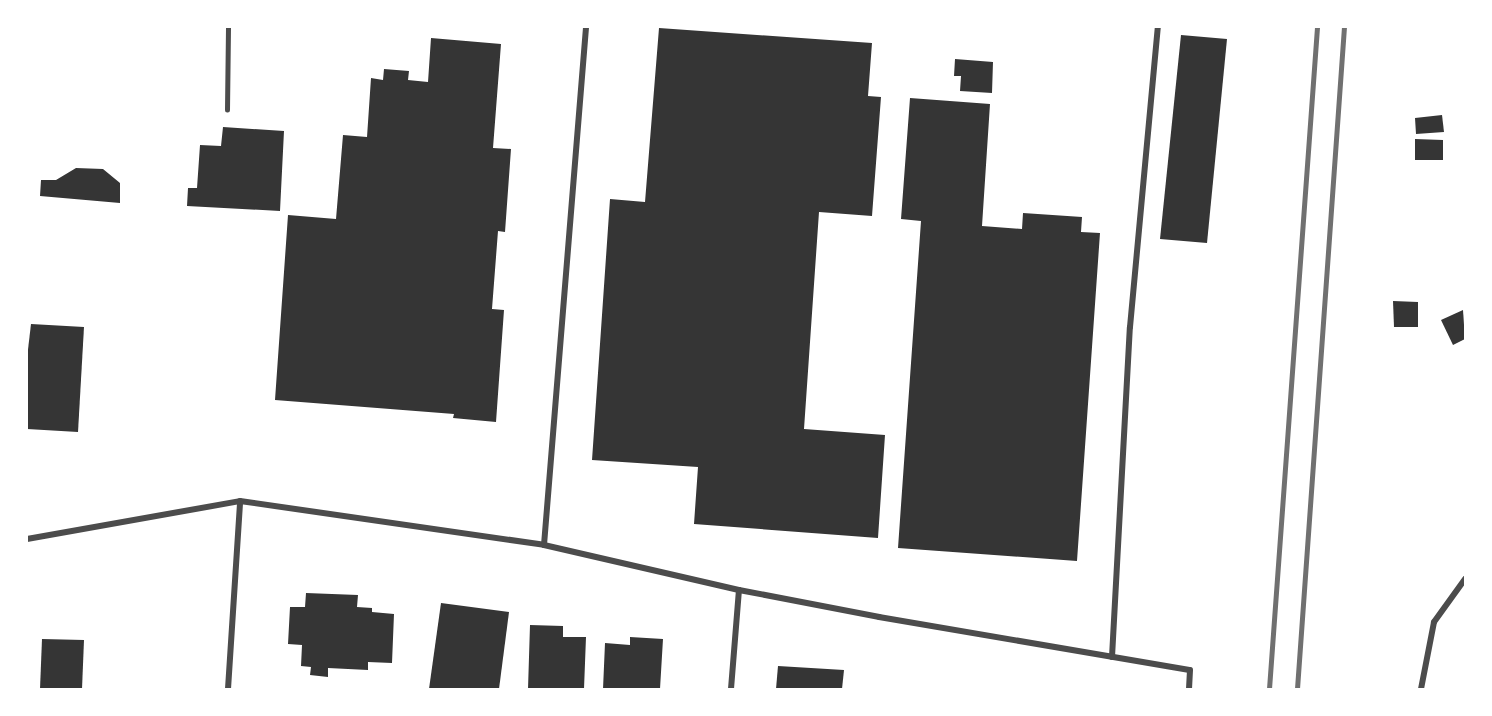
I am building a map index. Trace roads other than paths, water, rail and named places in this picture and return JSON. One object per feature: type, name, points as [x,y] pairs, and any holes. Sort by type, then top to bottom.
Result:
[{"type":"street","points":[[544,545],[586,27]]},
{"type":"street","points":[[1112,657],[1130,327],[1158,27]]},
{"type":"street","points":[[228,689],[240,501]]},
{"type":"street","points":[[27,539],[240,501],[544,545],[739,590],[1190,670],[1188,689]]},
{"type":"street","points":[[1421,689],[1434,622],[1465,579]]},
{"type":"street","points":[[731,689],[739,590]]},
{"type":"lane","points":[[227,110],[228,27]]},
{"type":"railway","points":[[1269,689],[1317,27]]},
{"type":"railway","points":[[1297,689],[1344,27]]}]
